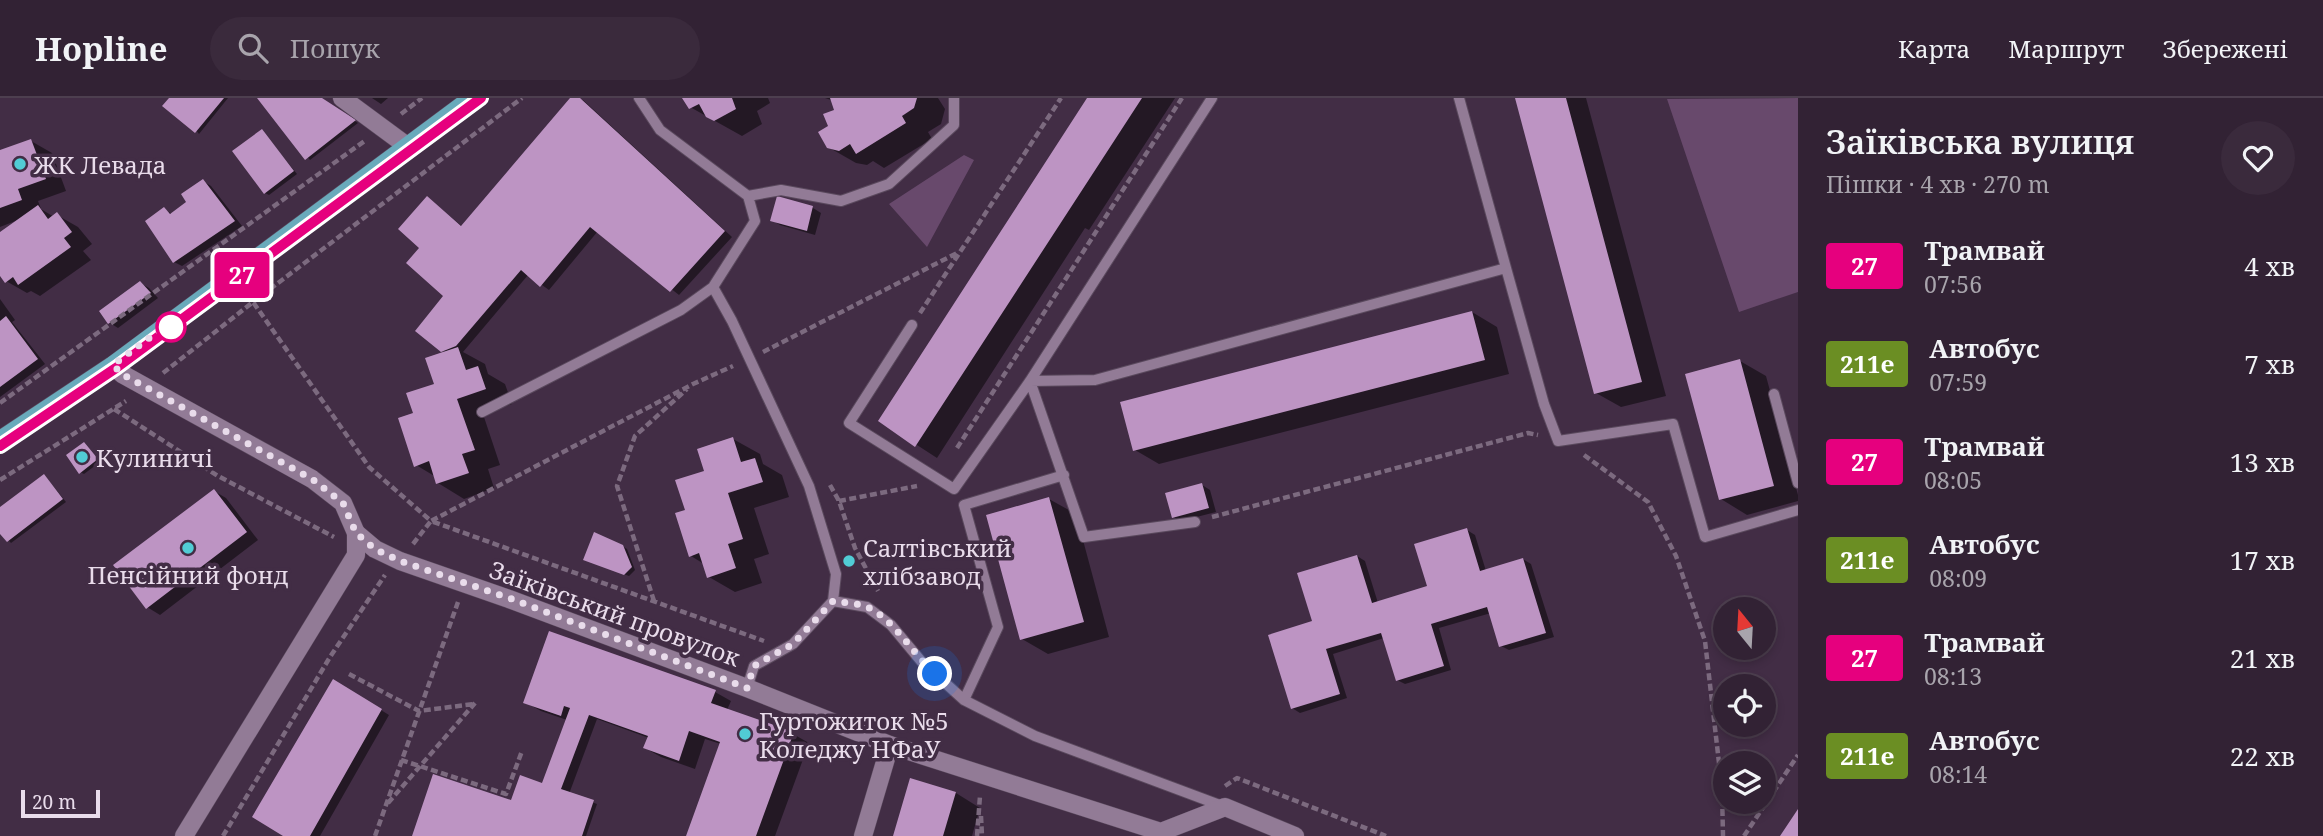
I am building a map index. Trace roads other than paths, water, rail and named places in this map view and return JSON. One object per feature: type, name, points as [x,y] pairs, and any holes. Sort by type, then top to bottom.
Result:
[{"type":"main road","points":[[0,440],[113,365],[472,98]]},
{"type":"street","points":[[342,98],[407,146]]},
{"type":"street","points":[[113,365],[122,374],[312,479],[343,503],[356,533],[356,555],[184,836]]},
{"type":"street","name":"Заїківський провулок","points":[[356,533],[375,549],[400,561],[509,598],[890,745],[1161,832],[1223,799]]},
{"type":"street","points":[[863,836],[890,745]]},
{"type":"street","points":[[1223,799],[1295,836]]},
{"type":"lane","points":[[482,412],[681,310],[713,287],[755,221],[748,196],[660,130],[639,98]]},
{"type":"lane","points":[[748,196],[781,190],[841,201],[889,184],[954,125],[954,98]]},
{"type":"lane","points":[[954,489],[1030,381],[1212,98]]},
{"type":"lane","points":[[1459,98],[1544,404],[1558,441],[1673,424],[1705,537],[1798,510]]},
{"type":"lane","points":[[1030,381],[1095,380],[1506,268]]},
{"type":"lane","points":[[713,287],[732,321],[809,486],[836,574],[833,601],[793,644],[754,666],[747,688]]},
{"type":"lane","points":[[912,325],[849,423],[954,489],[964,505],[998,627],[964,700]]},
{"type":"lane","points":[[1030,381],[1084,537],[1195,522]]},
{"type":"lane","points":[[1774,394],[1798,483]]},
{"type":"lane","points":[[964,505],[1064,475]]},
{"type":"lane","points":[[833,601],[867,607],[891,625],[921,661],[964,700],[1035,736],[1223,799]]},
{"type":"tram line","points":[[0,446],[116,368],[481,98]]},
{"type":"tram line","name":"27","points":[[0,446],[93,385],[481,98]]},
{"type":"place","name":"ЖК Левада","points":[[20,164]]},
{"type":"place","name":"Кулиничі","points":[[82,457]]},
{"type":"place","name":"Пенсійний фонд","points":[[188,548]]},
{"type":"place","name":"Салтівський хлібзавод","points":[[849,561]]},
{"type":"place","name":"Гуртожиток №5 Коледжу НФаУ","points":[[745,734]]}]
